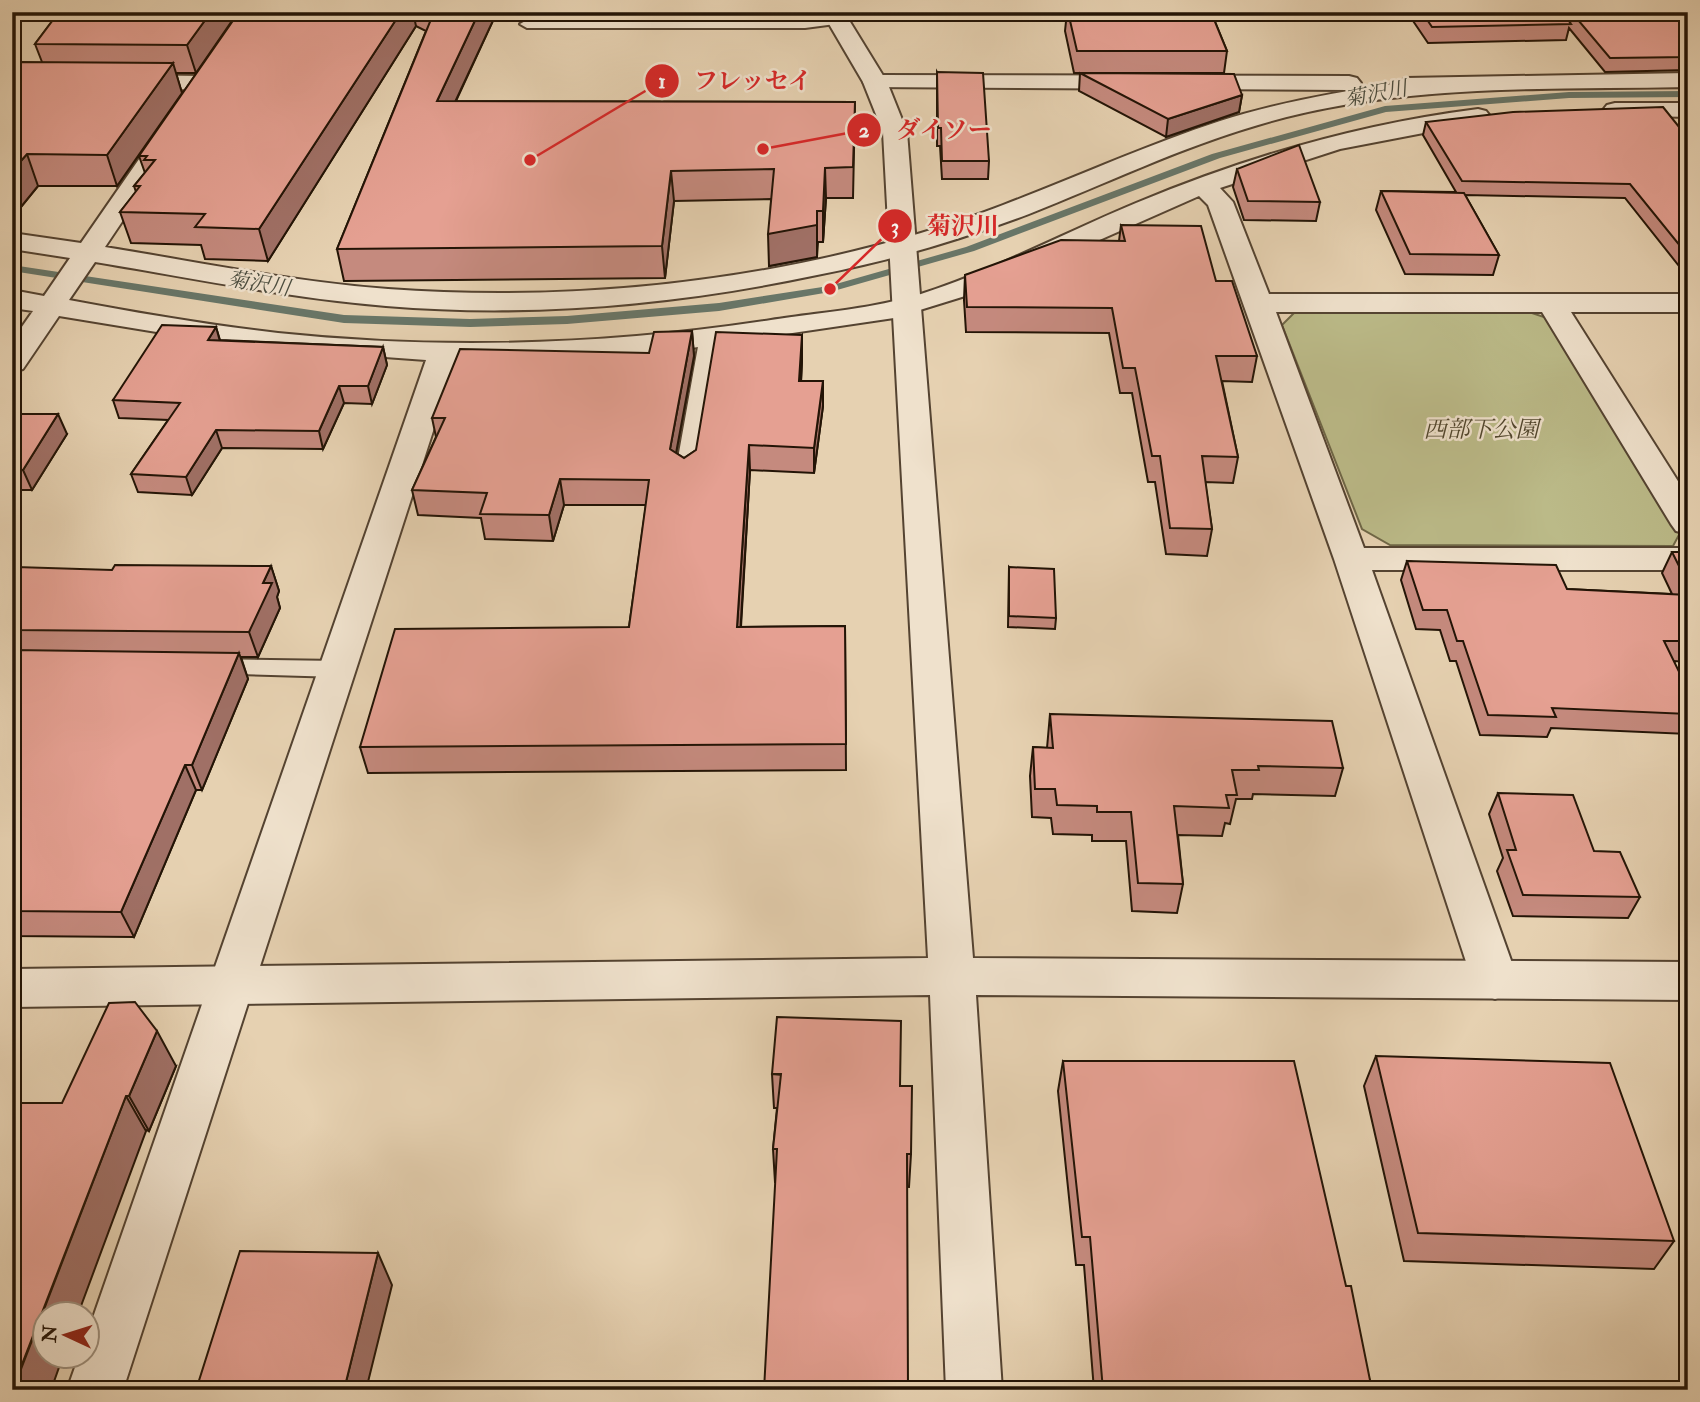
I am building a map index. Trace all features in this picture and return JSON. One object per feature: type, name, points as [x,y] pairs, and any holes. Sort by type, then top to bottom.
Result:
[{"type":"street","points":[[836,16],[876,82],[895,132],[953,976],[974,1390]]},
{"type":"street","points":[[12,363],[210,73],[108,82]]},
{"type":"street","points":[[876,82],[1338,82],[1432,86],[1534,81],[1688,80]]},
{"type":"street","points":[[12,241],[85,256],[317,290],[461,301],[598,297],[709,287],[905,250],[1227,127],[1365,96],[1432,86]]},
{"type":"street","points":[[1588,111],[1688,110]]},
{"type":"street","points":[[12,299],[57,297],[277,342],[444,352],[558,350],[708,341],[907,301],[987,277],[1202,185],[1273,158],[1405,125],[1499,114]]},
{"type":"street","points":[[1202,185],[1220,202],[1258,303],[1352,559],[1495,980]]},
{"type":"street","points":[[1258,303],[1688,303]]},
{"type":"street","points":[[1551,303],[1688,524]]},
{"type":"street","points":[[95,1390],[444,352]]},
{"type":"street","points":[[1352,559],[1688,559]]},
{"type":"street","points":[[12,988],[953,976],[1688,981]]},
{"type":"lane","points":[[527,24],[804,24],[836,16]]},
{"type":"lane","points":[[685,475],[708,341]]},
{"type":"lane","points":[[189,667],[339,668]]},
{"type":"green space","name":"西部下公園","points":[[1294,313],[1532,313],[1550,319],[1680,533],[1673,546],[1390,545],[1362,529],[1282,325]]},
{"type":"building","points":[[59,12],[211,12],[187,45],[35,44]]},
{"type":"building","points":[[239,12],[401,12],[259,229],[195,227],[205,214],[120,212],[140,186],[134,186],[155,160],[144,160],[147,156],[139,156]]},
{"type":"building","points":[[434,12],[479,12],[437,101],[855,102],[853,167],[825,168],[823,211],[817,211],[817,225],[768,234],[774,169],[671,171],[662,246],[337,249]]},
{"type":"building","points":[[1068,12],[1211,12],[1227,51],[1077,51]]},
{"type":"building","points":[[1422,12],[1562,12],[1571,24],[1432,27]]},
{"type":"building","points":[[1573,14],[1688,16],[1688,57],[1610,58]]},
{"type":"building","points":[[20,62],[173,63],[107,155],[27,154],[12,171],[12,73]]},
{"type":"building","points":[[937,72],[983,73],[989,161],[942,161],[941,128],[938,128]]},
{"type":"building","points":[[1080,73],[1234,74],[1242,95],[1168,119]]},
{"type":"building","points":[[1663,107],[1688,138],[1688,252],[1685,252],[1630,184],[1462,181],[1426,122],[1513,112]]},
{"type":"building","points":[[1299,145],[1320,202],[1248,201],[1237,169]]},
{"type":"building","points":[[1381,191],[1464,193],[1499,255],[1410,254]]},
{"type":"building","points":[[1121,225],[1201,226],[1216,281],[1232,281],[1257,356],[1216,356],[1238,457],[1202,456],[1212,529],[1170,528],[1160,456],[1152,456],[1135,368],[1123,368],[1112,308],[967,307],[965,275],[1061,240],[1125,241]]},
{"type":"building","points":[[162,325],[216,327],[208,340],[383,347],[368,386],[339,386],[319,431],[216,430],[186,477],[131,474],[180,403],[113,400]]},
{"type":"building","points":[[692,331],[670,449],[684,458],[696,450],[716,332],[802,335],[799,381],[823,381],[814,448],[749,445],[737,627],[845,626],[846,744],[360,747],[395,629],[629,627],[649,480],[560,479],[549,515],[480,514],[487,493],[412,490],[445,418],[432,418],[460,349],[649,353],[654,332]]},
{"type":"building","points":[[12,414],[58,414],[23,470],[12,470]]},
{"type":"building","points":[[1672,552],[1688,552],[1688,584]]},
{"type":"building","points":[[1407,561],[1556,565],[1567,589],[1688,595],[1688,641],[1664,641],[1688,690],[1688,714],[1552,708],[1556,717],[1488,715],[1463,641],[1457,641],[1447,610],[1423,610]]},
{"type":"building","points":[[115,565],[271,566],[263,583],[272,583],[249,632],[12,630],[12,570],[16,567],[112,570]]},
{"type":"building","points":[[1009,567],[1054,569],[1056,618],[1009,616]]},
{"type":"building","points":[[12,650],[239,653],[192,765],[185,765],[121,912],[12,911]]},
{"type":"building","points":[[1050,714],[1332,721],[1343,768],[1258,766],[1259,770],[1232,770],[1237,795],[1226,795],[1229,808],[1174,806],[1183,884],[1138,883],[1131,812],[1097,812],[1097,806],[1057,805],[1055,789],[1035,789],[1033,747],[1053,748]]},
{"type":"building","points":[[1498,793],[1573,795],[1594,851],[1620,852],[1640,897],[1523,895],[1507,850],[1516,850]]},
{"type":"building","points":[[135,1002],[157,1031],[129,1096],[126,1096],[47,1300],[32,1300],[32,1338],[12,1390],[12,1103],[62,1103],[109,1003]]},
{"type":"building","points":[[777,1017],[901,1021],[900,1086],[912,1086],[911,1154],[907,1154],[908,1390],[764,1390],[777,1149],[773,1149],[781,1074],[772,1074]]},
{"type":"building","points":[[1376,1056],[1610,1063],[1674,1241],[1418,1233]]},
{"type":"building","points":[[1063,1061],[1294,1061],[1346,1286],[1351,1286],[1372,1390],[1103,1390],[1090,1237],[1082,1237]]},
{"type":"building","points":[[240,1251],[378,1253],[344,1390],[196,1390]]},
{"type":"waterway","name":"菊沢川","points":[[12,268],[344,319],[470,323],[567,320],[719,307],[830,289],[970,249],[1216,156],[1385,109],[1569,95],[1688,94]]},
{"type":"place","name":"ダイソー","points":[[763,149]]},
{"type":"place","name":"フレッセイ","points":[[530,160]]},
{"type":"place","name":"菊沢川","points":[[830,289]]}]
